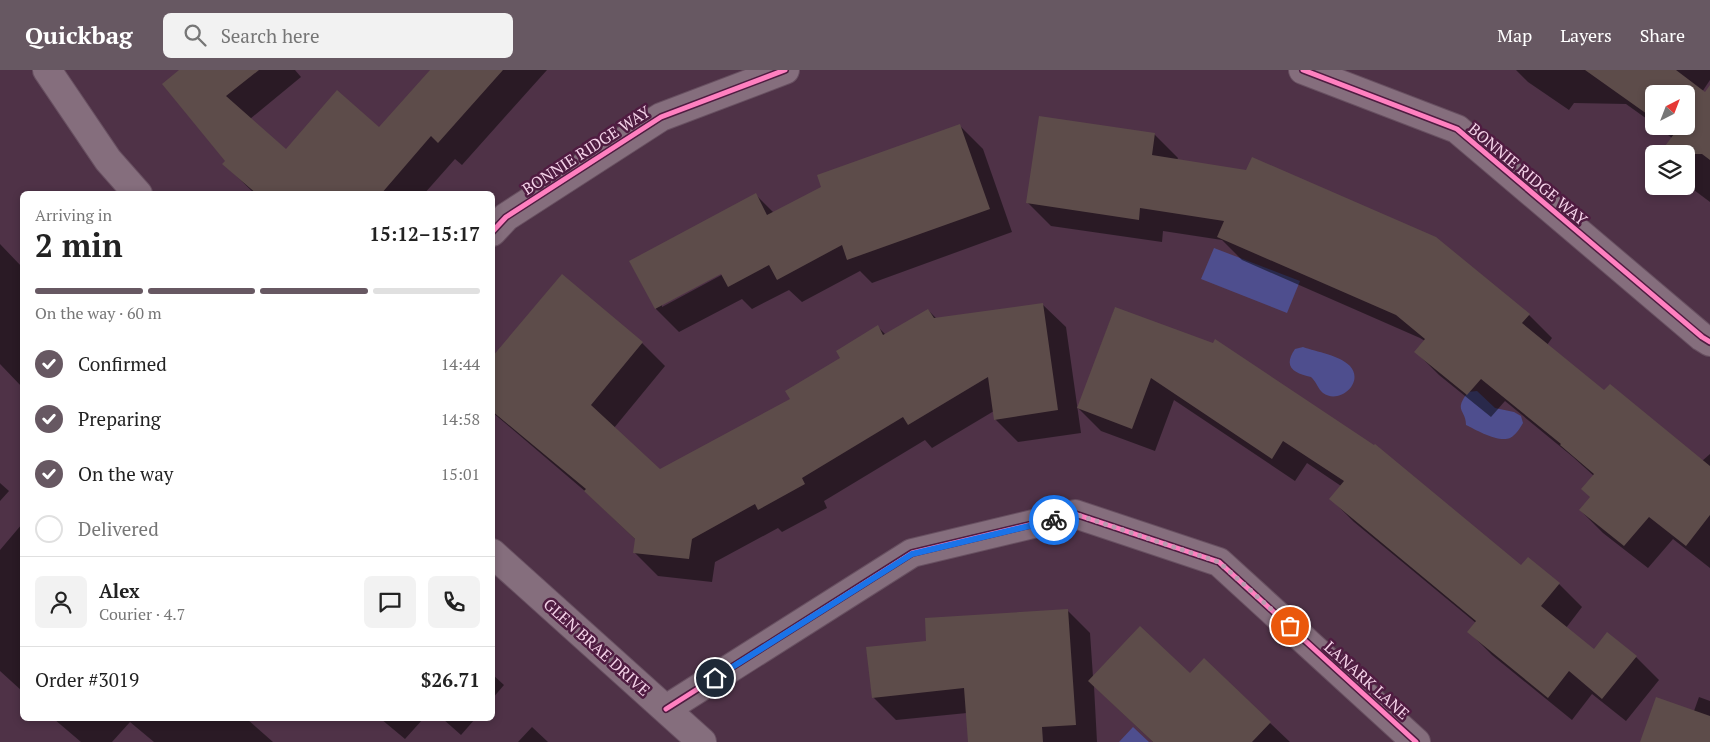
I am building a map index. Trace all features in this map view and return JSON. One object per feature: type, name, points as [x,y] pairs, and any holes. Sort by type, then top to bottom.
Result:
[{"type":"street","points":[[47,70],[108,160],[135,191]]},
{"type":"street","name":"BONNIE RIDGE WAY","points":[[495,229],[506,217],[661,117],[786,70]]},
{"type":"street","name":"BONNIE RIDGE WAY","points":[[1303,70],[1457,130],[1702,338],[1710,342]]},
{"type":"street","name":"LANARK LANE","points":[[666,710],[912,554],[1075,514],[1219,562],[1416,742]]},
{"type":"street","name":"GLEN BRAE DRIVE","points":[[495,556],[702,742]]},
{"type":"shaded area","points":[[1214,248],[1300,281],[1287,313],[1201,279]]},
{"type":"shaded area","points":[[1303,347],[1334,356],[1350,366],[1354,373],[1354,379],[1348,390],[1343,394],[1329,396],[1321,391],[1311,377],[1300,374],[1292,369],[1290,365],[1291,355],[1295,349]]},
{"type":"shaded area","points":[[1477,391],[1495,408],[1514,412],[1521,416],[1523,423],[1512,437],[1500,439],[1481,433],[1466,425],[1461,410],[1461,403],[1468,392]]},
{"type":"shaded area","points":[[1133,727],[1149,742],[1119,742]]},
{"type":"building","points":[[179,70],[259,70],[226,96],[286,149],[337,90],[379,127],[430,70],[503,70],[438,143],[431,136],[384,191],[254,191],[222,164],[225,161],[162,84]]},
{"type":"building","points":[[1585,70],[1676,70],[1705,92],[1710,85],[1710,160],[1702,154],[1695,154],[1695,145],[1666,145],[1673,135],[1695,135],[1695,85],[1645,85],[1645,113]]},
{"type":"building","points":[[1039,116],[1155,133],[1152,155],[1246,170],[1252,157],[1436,237],[1530,314],[1522,323],[1604,390],[1610,384],[1710,466],[1710,515],[1686,546],[1649,517],[1624,546],[1579,510],[1590,497],[1581,489],[1594,474],[1561,444],[1481,379],[1467,395],[1414,352],[1425,339],[1396,315],[1217,237],[1224,221],[1140,208],[1139,220],[1026,203]]},
{"type":"building","points":[[960,124],[990,209],[847,260],[842,245],[777,280],[769,265],[728,287],[721,274],[655,309],[629,261],[756,193],[767,215],[821,187],[817,175]]},
{"type":"building","points":[[562,274],[643,342],[591,405],[660,469],[790,399],[785,391],[840,358],[836,351],[878,325],[883,335],[928,309],[934,318],[1043,303],[1058,410],[994,420],[988,377],[908,425],[903,417],[802,478],[805,484],[758,510],[755,504],[692,539],[689,559],[633,553],[635,539],[584,491],[586,489],[495,413],[495,353]]},
{"type":"building","points":[[1115,307],[1213,343],[1215,339],[1375,444],[1521,565],[1528,557],[1560,583],[1541,606],[1594,649],[1607,632],[1637,656],[1602,699],[1569,671],[1548,698],[1467,632],[1476,621],[1329,499],[1344,481],[1283,441],[1272,459],[1151,378],[1132,429],[1077,408]]},
{"type":"building","points":[[1068,609],[1076,725],[1042,727],[1043,742],[968,742],[964,688],[872,698],[866,647],[926,641],[925,618]]},
{"type":"building","points":[[1140,626],[1190,673],[1204,658],[1271,722],[1252,742],[1153,742],[1088,681]]},
{"type":"building","points":[[1656,697],[1710,716],[1710,742],[1640,742]]},
{"type":"cycle path","points":[[495,229],[506,217],[661,117],[785,70]]},
{"type":"cycle path","points":[[1303,70],[1457,129],[1710,342]]},
{"type":"cycle path","points":[[666,709],[912,553],[1075,514],[1219,562],[1416,742]]},
{"type":"way so far","points":[[1054,520],[1075,514],[1219,562],[1290,626]]},
{"type":"route","points":[[715,678],[912,554],[1054,520]]}]
